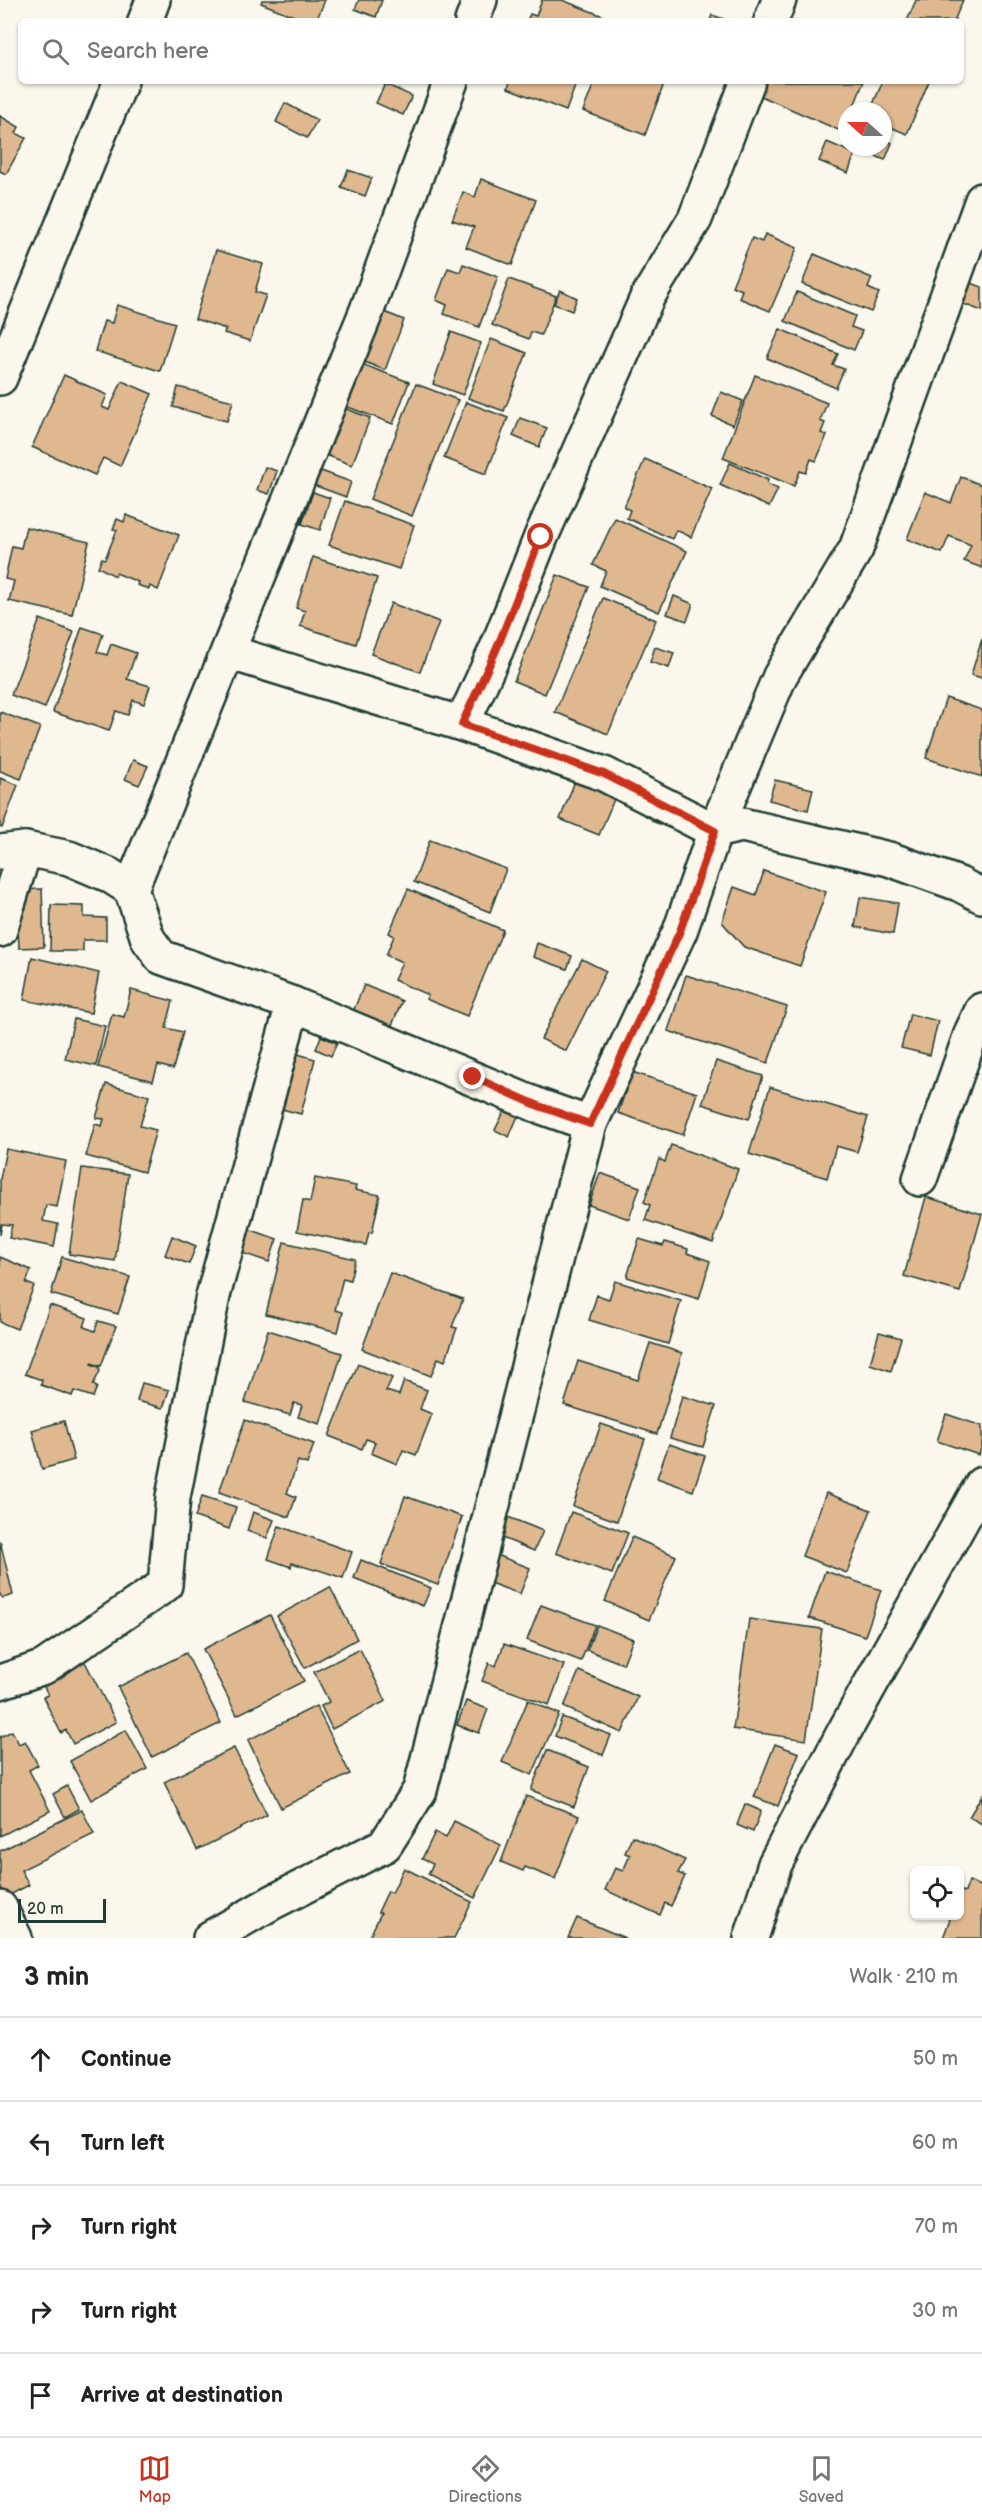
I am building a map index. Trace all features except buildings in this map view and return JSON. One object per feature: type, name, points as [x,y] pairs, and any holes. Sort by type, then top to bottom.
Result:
[{"type":"street","points":[[145,18],[153,0]]},
{"type":"street","points":[[473,18],[480,0]]},
{"type":"street","points":[[772,18],[779,0]]},
{"type":"street","points":[[0,378],[120,84]]},
{"type":"street","points":[[131,889],[367,310],[450,84]]},
{"type":"street","points":[[462,724],[497,648],[541,537],[646,298],[695,219],[747,84]]},
{"type":"street","points":[[210,1938],[273,1902],[386,1845],[420,1790],[590,1124],[680,931],[715,831],[780,675],[856,549],[982,201]]},
{"type":"street","points":[[228,652],[462,724],[604,774],[715,831],[742,825],[889,859],[959,884],[982,896]]},
{"type":"street","points":[[0,930],[13,851],[69,858],[109,875],[131,889],[148,939],[161,957],[293,1004],[539,1106],[590,1124]]},
{"type":"street","points":[[0,1682],[44,1667],[165,1585],[173,1497],[213,1296],[293,1004]]},
{"type":"street","points":[[920,1179],[972,1031],[982,1010]]},
{"type":"street","points":[[751,1938],[775,1864],[844,1732],[982,1484]]},
{"type":"street","points":[[0,1908],[15,1938]]},
{"type":"route","points":[[473,1077],[539,1106],[590,1124],[680,931],[715,831],[604,774],[462,724],[497,648],[541,537]]}]
